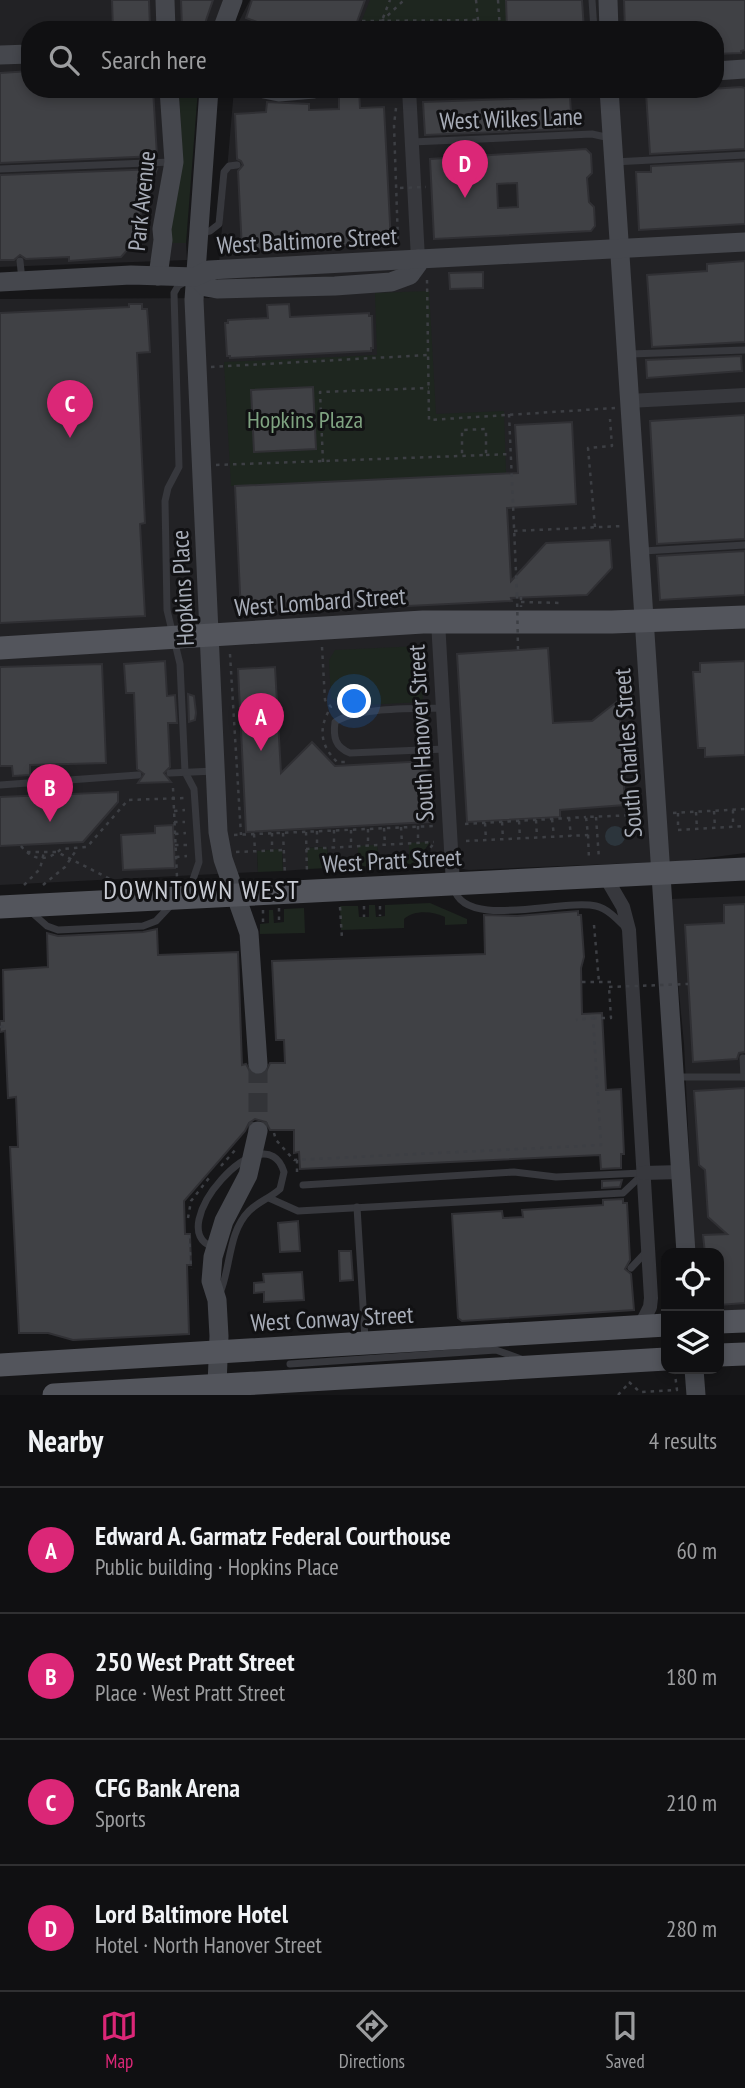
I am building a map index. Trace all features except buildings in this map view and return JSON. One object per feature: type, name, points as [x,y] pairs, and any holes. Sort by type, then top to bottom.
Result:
[{"type":"main road","points":[[165,0],[166,21]]},
{"type":"main road","points":[[225,21],[233,0]]},
{"type":"main road","points":[[608,0],[608,21]]},
{"type":"main road","points":[[0,55],[21,54]]},
{"type":"main road","points":[[724,70],[745,69]]},
{"type":"main road","name":"Park Avenue","points":[[158,275],[162,229],[174,162],[170,98]]},
{"type":"main road","name":"Hopkins Place","points":[[208,98],[195,277],[196,368],[211,636],[218,832],[223,859],[244,914],[251,946],[258,1064]]},
{"type":"main road","name":"South Charles Street","points":[[610,98],[687,1248]]},
{"type":"main road","name":"West Baltimore Street","points":[[0,282],[158,275],[195,277],[209,270],[423,264],[745,242]]},
{"type":"main road","name":"West Lombard Street","points":[[0,648],[176,628],[211,636],[438,621],[745,617]]},
{"type":"main road","name":"West Pratt Street","points":[[0,907],[25,896],[180,891],[236,895],[453,884],[598,866],[661,873],[745,869]]},
{"type":"main road","points":[[217,1390],[217,1300],[211,1281],[215,1248],[224,1221],[248,1175],[265,1131]]},
{"type":"main road","points":[[724,1322],[745,1321]]},
{"type":"main road","name":"West Conway Street","points":[[0,1365],[434,1339],[510,1328],[661,1325]]},
{"type":"main road","points":[[724,1355],[745,1354]]},
{"type":"main road","points":[[54,1395],[217,1390],[542,1367],[661,1366]]},
{"type":"main road","points":[[683,1374],[696,1395]]},
{"type":"street","points":[[409,98],[423,264]]},
{"type":"street","points":[[629,404],[745,395]]},
{"type":"street","name":"South Hanover Street","points":[[438,621],[453,884]]},
{"type":"street","points":[[598,866],[623,907],[629,930],[650,1307],[640,1327]]},
{"type":"street","points":[[643,1173],[681,1172]]},
{"type":"lane","points":[[593,0],[594,21]]},
{"type":"lane","name":"West Wilkes Lane","points":[[411,142],[592,134],[612,138]]},
{"type":"lane","points":[[613,162],[745,155]]},
{"type":"lane","points":[[0,169],[174,162]]},
{"type":"lane","points":[[199,233],[210,231],[219,224],[224,172],[229,166],[237,165]]},
{"type":"lane","points":[[20,261],[22,281]]},
{"type":"lane","points":[[180,891],[199,862],[194,789],[185,772],[176,628],[167,603],[165,501],[168,488],[179,467],[174,293],[178,286],[195,277]]},
{"type":"lane","points":[[625,354],[745,350]]},
{"type":"lane","points":[[639,551],[745,545]]},
{"type":"lane","points":[[442,708],[360,713],[342,717],[335,722],[333,732],[341,749],[350,752],[445,749]]},
{"type":"lane","points":[[170,773],[216,771]]},
{"type":"lane","points":[[0,785],[138,775]]},
{"type":"lane","points":[[453,884],[456,897],[473,908],[484,911],[589,904],[606,909],[629,930]]},
{"type":"lane","points":[[675,1077],[745,1077],[743,1058]]},
{"type":"lane","points":[[215,1248],[201,1239],[199,1230],[202,1206],[230,1171],[254,1154],[271,1155],[282,1165],[284,1181],[270,1199],[256,1205],[242,1221],[233,1240],[224,1284],[217,1300]]},
{"type":"lane","points":[[303,1185],[514,1172],[556,1177],[643,1173]]},
{"type":"lane","points":[[270,1199],[298,1211],[623,1193],[643,1173]]},
{"type":"lane","points":[[357,1207],[365,1343]]},
{"type":"lane","points":[[631,1268],[648,1251]]},
{"type":"lane","points":[[412,1357],[434,1339]]},
{"type":"lane","points":[[290,1364],[496,1350],[542,1367]]},
{"type":"path","points":[[382,21],[390,0]]},
{"type":"path","points":[[382,21],[404,0]]},
{"type":"path","points":[[362,21],[479,20],[476,0]]},
{"type":"path","points":[[498,0],[499,21]]},
{"type":"path","points":[[398,242],[394,110],[399,102]]},
{"type":"path","points":[[398,188],[426,187]]},
{"type":"path","points":[[423,264],[429,420],[629,404]]},
{"type":"path","points":[[196,368],[428,355]]},
{"type":"path","points":[[323,462],[320,392],[429,388]]},
{"type":"path","points":[[509,414],[519,650]]},
{"type":"path","points":[[594,527],[588,448],[612,446],[610,419]]},
{"type":"path","points":[[463,456],[461,430],[486,429],[486,455]]},
{"type":"path","points":[[216,465],[511,454]]},
{"type":"path","points":[[514,531],[637,525]]},
{"type":"path","points":[[517,595],[520,595],[521,603],[572,603]]},
{"type":"path","points":[[176,628],[192,617]]},
{"type":"path","points":[[322,647],[325,700],[331,707],[322,726],[322,737],[325,747],[337,762],[351,762]]},
{"type":"path","points":[[230,654],[241,835]]},
{"type":"path","points":[[173,788],[180,891]]},
{"type":"path","points":[[27,852],[87,847],[128,800],[184,799]]},
{"type":"path","points":[[673,813],[745,809]]},
{"type":"path","points":[[174,811],[185,810]]},
{"type":"path","points":[[733,810],[733,827]]},
{"type":"path","points":[[715,811],[715,828]]},
{"type":"path","points":[[696,812],[697,829]]},
{"type":"path","points":[[678,813],[678,830],[745,826]]},
{"type":"path","points":[[465,824],[638,815]]},
{"type":"path","points":[[586,817],[588,835],[598,866]]},
{"type":"path","points":[[596,817],[598,866]]},
{"type":"path","points":[[569,818],[571,836]]},
{"type":"path","points":[[552,819],[554,836]]},
{"type":"path","points":[[536,820],[537,838]]},
{"type":"path","points":[[519,821],[520,838]]},
{"type":"path","points":[[174,822],[185,822]]},
{"type":"path","points":[[502,822],[503,839]]},
{"type":"path","points":[[485,823],[486,840]]},
{"type":"path","points":[[418,826],[418,843]]},
{"type":"path","points":[[234,835],[434,826]]},
{"type":"path","points":[[401,827],[402,844]]},
{"type":"path","points":[[384,828],[385,845]]},
{"type":"path","points":[[368,829],[368,846]]},
{"type":"path","points":[[351,830],[351,846]]},
{"type":"path","points":[[317,831],[317,848]]},
{"type":"path","points":[[334,831],[334,848]]},
{"type":"path","points":[[306,832],[307,874]]},
{"type":"path","points":[[175,834],[186,833]]},
{"type":"path","points":[[272,833],[272,850]]},
{"type":"path","points":[[283,833],[285,876]]},
{"type":"path","points":[[254,834],[255,851]]},
{"type":"path","points":[[466,841],[588,835]]},
{"type":"path","points":[[306,849],[434,842],[415,868]]},
{"type":"path","points":[[44,859],[59,850],[63,844]]},
{"type":"path","points":[[175,845],[187,845]]},
{"type":"path","points":[[22,846],[27,852],[44,859]]},
{"type":"path","points":[[43,885],[60,873],[77,848]]},
{"type":"path","points":[[59,850],[71,860],[114,881]]},
{"type":"path","points":[[236,852],[284,850]]},
{"type":"path","points":[[25,896],[40,869],[44,852]]},
{"type":"path","points":[[176,857],[187,856]]},
{"type":"path","points":[[380,902],[380,916]]},
{"type":"path","points":[[364,903],[364,917]]},
{"type":"path","points":[[340,904],[342,939]]},
{"type":"path","points":[[263,907],[263,924]]},
{"type":"path","points":[[279,907],[279,922]]},
{"type":"path","points":[[594,925],[599,982]]},
{"type":"path","points":[[582,982],[614,982]]},
{"type":"path","points":[[576,1020],[611,1018],[609,987],[688,984]]},
{"type":"path","points":[[265,1131],[294,1160],[601,1145],[593,1018]]},
{"type":"path","points":[[188,1210],[189,1222]]},
{"type":"path","points":[[189,1234],[191,1269]]},
{"type":"path","points":[[629,1382],[640,1392],[677,1390],[678,1374]]},
{"type":"path","points":[[618,1395],[636,1375]]},
{"type":"shaded area","points":[[0,0],[223,0],[216,21],[21,21],[21,98],[179,98],[182,154],[168,243],[186,243],[187,260],[0,267]]},
{"type":"shaded area","points":[[250,0],[745,0],[745,853],[684,861],[469,870],[428,863],[431,859],[430,842],[409,856],[378,858],[377,845],[359,858],[328,860],[327,847],[308,848],[308,869],[283,871],[282,850],[257,851],[258,872],[0,885],[0,299],[216,298],[233,98],[724,98],[724,21],[239,21]]},
{"type":"shaded area","points":[[611,826],[619,826],[625,836],[619,846],[611,846],[605,840],[605,832]]},
{"type":"shaded area","points":[[745,896],[745,1312],[724,1314],[724,1248],[694,1248],[684,1044],[670,899]]},
{"type":"green space","points":[[370,0],[506,0],[506,21],[362,21]]},
{"type":"green space","points":[[179,98],[197,98],[186,243],[167,243],[182,154]]},
{"type":"green space","name":"Hopkins Plaza","points":[[429,291],[436,414],[504,411],[506,473],[231,486],[224,362],[377,355],[375,293]]},
{"type":"green space","points":[[420,646],[423,702],[345,706],[331,698],[329,660],[335,650]]},
{"type":"green space","points":[[430,842],[415,864],[308,869],[307,848],[327,847],[328,860],[358,858],[358,846],[377,845],[379,858],[409,856],[409,843]]},
{"type":"green space","points":[[282,849],[283,871],[258,872],[257,851]]},
{"type":"green space","points":[[430,903],[467,919],[467,924],[445,925],[445,917],[423,912],[404,919],[404,928],[341,930],[340,906],[358,906],[359,917],[369,917],[369,905],[375,905],[376,917],[385,916],[385,905]]},
{"type":"green space","points":[[304,908],[305,933],[260,934],[260,924],[269,923],[269,910],[273,910],[274,923],[284,922],[284,909]]},
{"type":"tunnel","points":[[258,1064],[258,1131]]},
{"type":"place","name":"Lord Baltimore Hotel","points":[[465,198]]},
{"type":"place","name":"CFG Bank Arena","points":[[70,438]]},
{"type":"place","name":"Edward A. Garmatz Federal Courthouse","points":[[261,751]]},
{"type":"place","name":"250 West Pratt Street","points":[[50,822]]},
{"type":"district","name":"DOWNTOWN WEST","points":[[202,890]]}]
